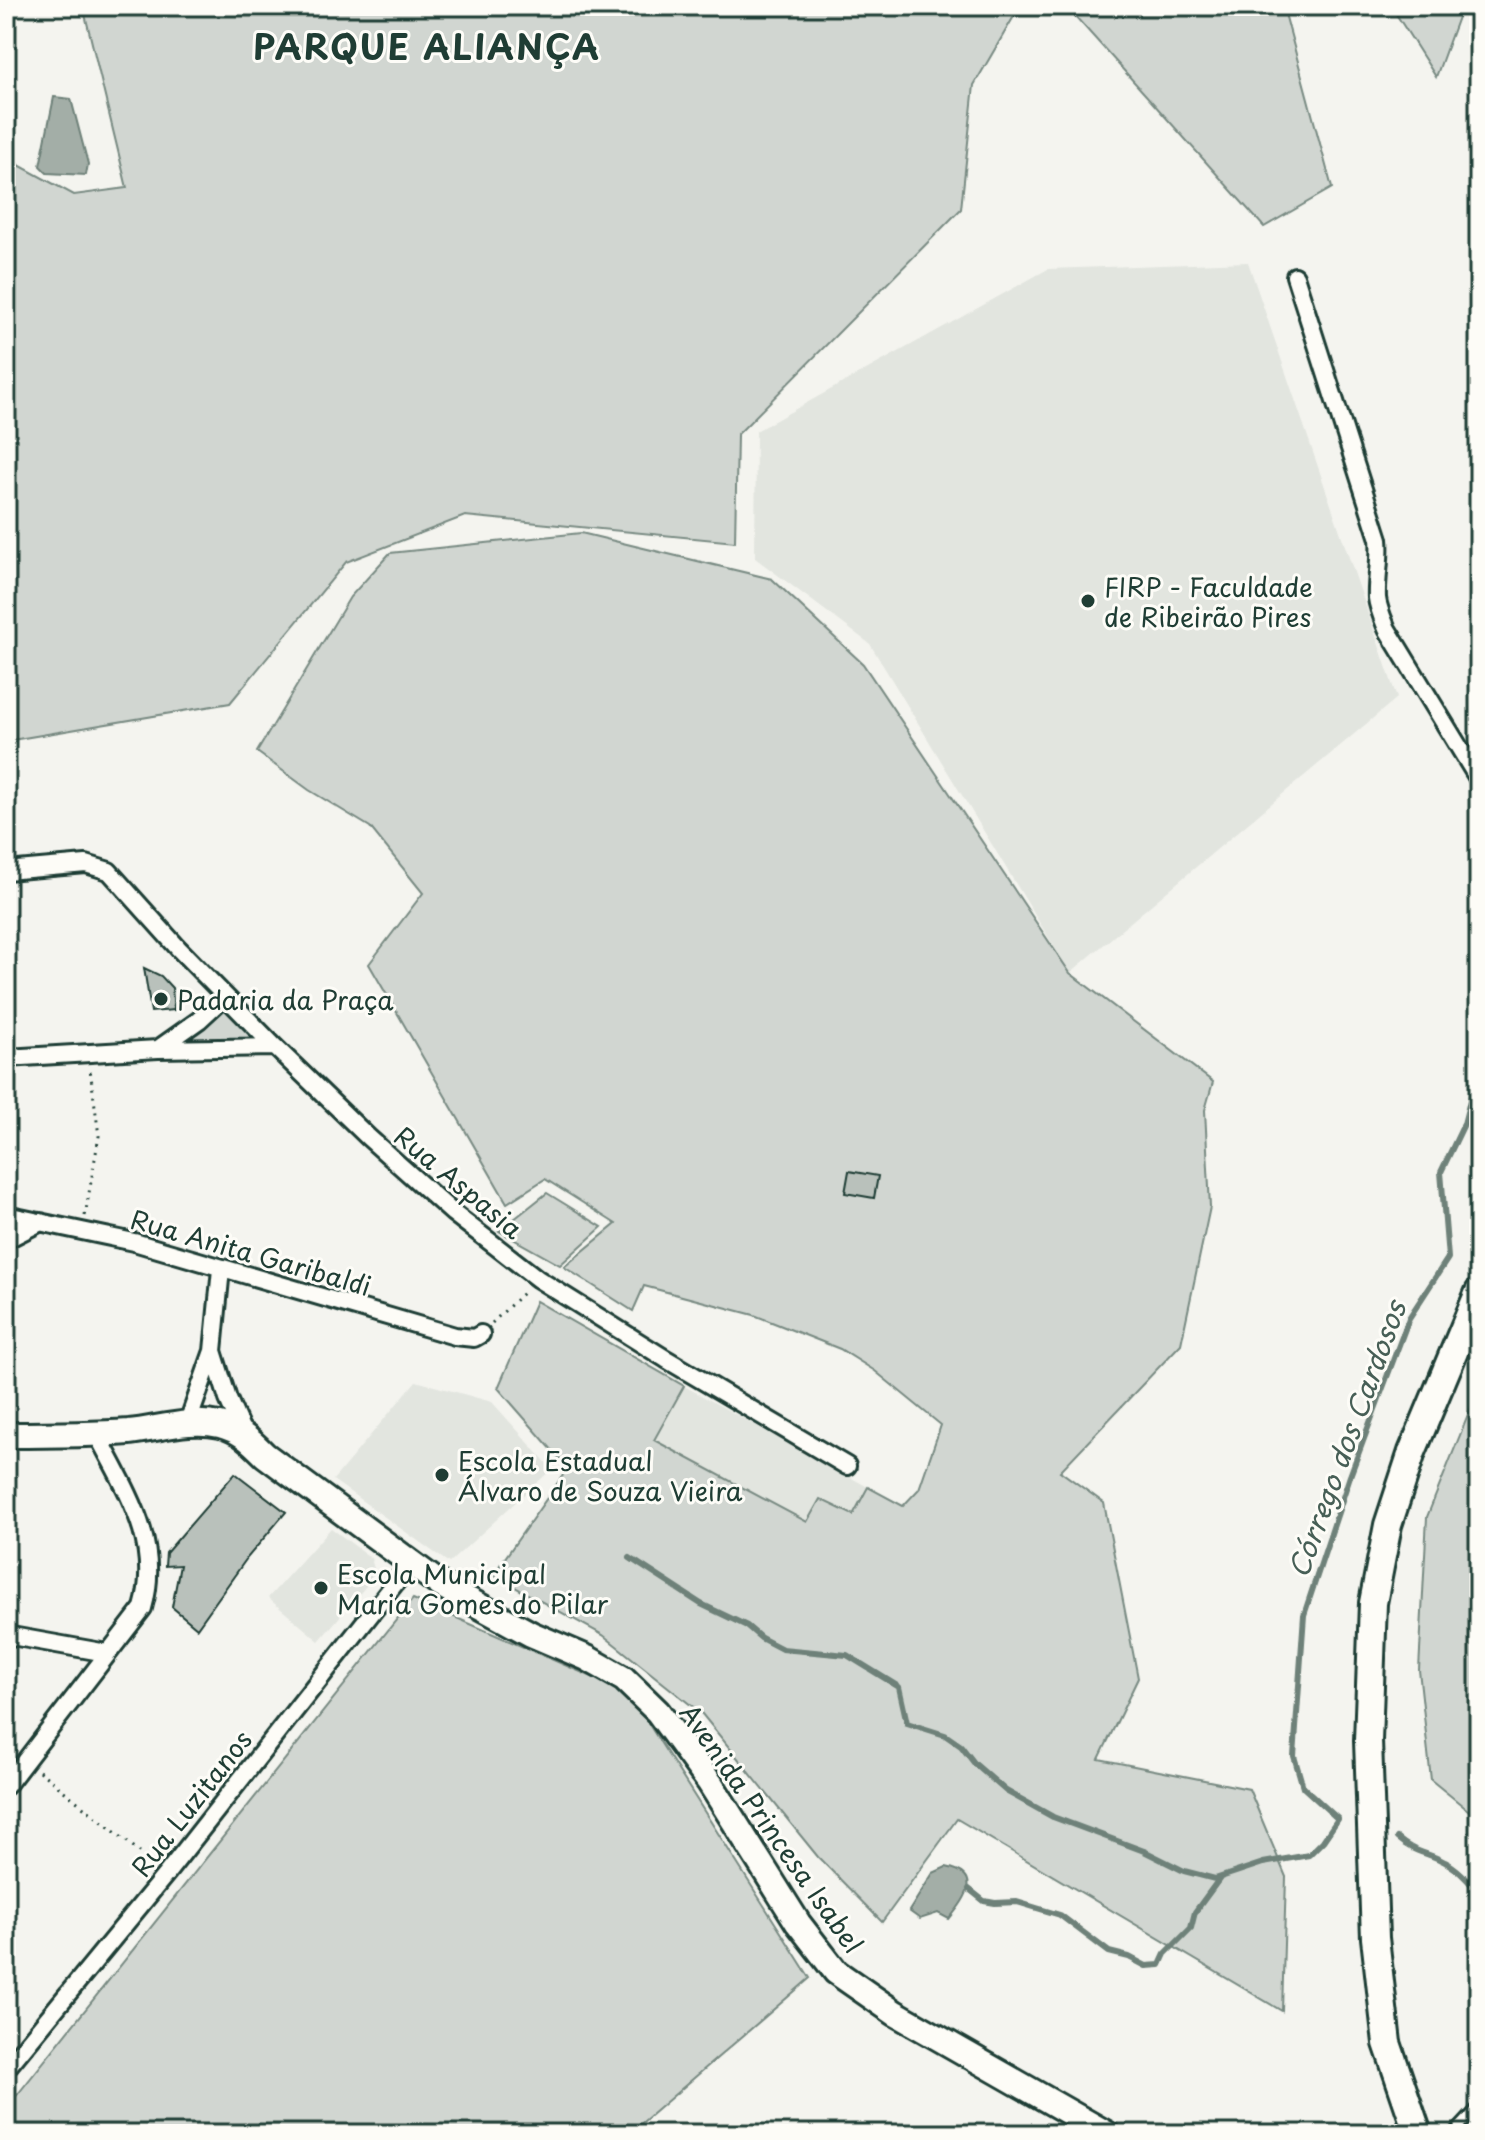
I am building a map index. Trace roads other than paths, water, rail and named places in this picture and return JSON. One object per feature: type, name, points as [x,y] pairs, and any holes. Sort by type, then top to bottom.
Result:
[{"type":"main road","points":[[1418,2134],[1387,2043],[1375,1938],[1368,1741],[1373,1603],[1388,1525],[1412,1452],[1479,1292]]},
{"type":"main road","name":"Avenida Princesa Isabel","points":[[6,1435],[97,1434],[146,1430],[188,1422],[219,1425],[243,1433],[265,1455],[441,1585],[531,1634],[587,1658],[624,1679],[658,1712],[710,1783],[798,1923],[836,1972],[895,2013],[1107,2134]]},
{"type":"street","points":[[1295,276],[1379,539],[1377,598],[1381,614],[1387,629],[1479,780]]},
{"type":"street","name":"Rua Aspasia","points":[[6,871],[76,864],[96,865],[116,876],[179,949],[275,1047],[453,1213],[538,1279],[847,1466]]},
{"type":"street","points":[[158,1049],[199,1020],[225,996]]},
{"type":"street","points":[[6,1058],[158,1049],[275,1047]]},
{"type":"street","name":"Rua Anita Garibaldi","points":[[6,1215],[83,1229],[455,1336],[474,1338],[481,1334]]},
{"type":"street","points":[[6,1240],[41,1222]]},
{"type":"street","points":[[188,1422],[213,1351],[221,1269]]},
{"type":"street","points":[[213,1351],[228,1399],[243,1433]]},
{"type":"street","points":[[6,1786],[143,1608],[149,1587],[149,1554],[129,1497],[97,1434]]},
{"type":"street","name":"Rua Luzitanos","points":[[6,2069],[167,1873],[411,1563]]},
{"type":"street","points":[[6,1635],[107,1653]]},
{"type":"lane","points":[[1453,2134],[1479,2106]]},
{"type":"waterway","name":"Córrego dos Cardosos","points":[[630,1558],[701,1604],[747,1626],[782,1649],[847,1655],[899,1687],[907,1723],[945,1735],[961,1746],[975,1764],[1006,1791],[1053,1817],[1144,1851],[1184,1871],[1215,1879],[1263,1863],[1309,1855],[1338,1819],[1303,1787],[1294,1756],[1304,1615],[1350,1476],[1409,1318],[1448,1258],[1441,1172],[1464,1124],[1476,1077],[1479,1024]]},
{"type":"waterway","name":"Córrego dos Cardosos","points":[[1397,1838],[1409,1847],[1450,1865],[1479,1894]]},
{"type":"waterway","points":[[969,1889],[984,1901],[1017,1902],[1060,1915],[1109,1952],[1129,1957],[1146,1966],[1160,1965],[1165,1954],[1191,1928],[1195,1912],[1220,1878]]},
{"type":"place","name":"FIRP - Faculdade de Ribeirão Pires","points":[[1088,601]]},
{"type":"place","name":"Padaria da Praça","points":[[161,999]]},
{"type":"place","name":"Escola Estadual Álvaro de Souza Vieira","points":[[442,1475]]},
{"type":"place","name":"Escola Municipal Maria Gomes do Pilar","points":[[321,1588]]},
{"type":"district","name":"PARQUE ALIANÇA","points":[[427,46]]}]
